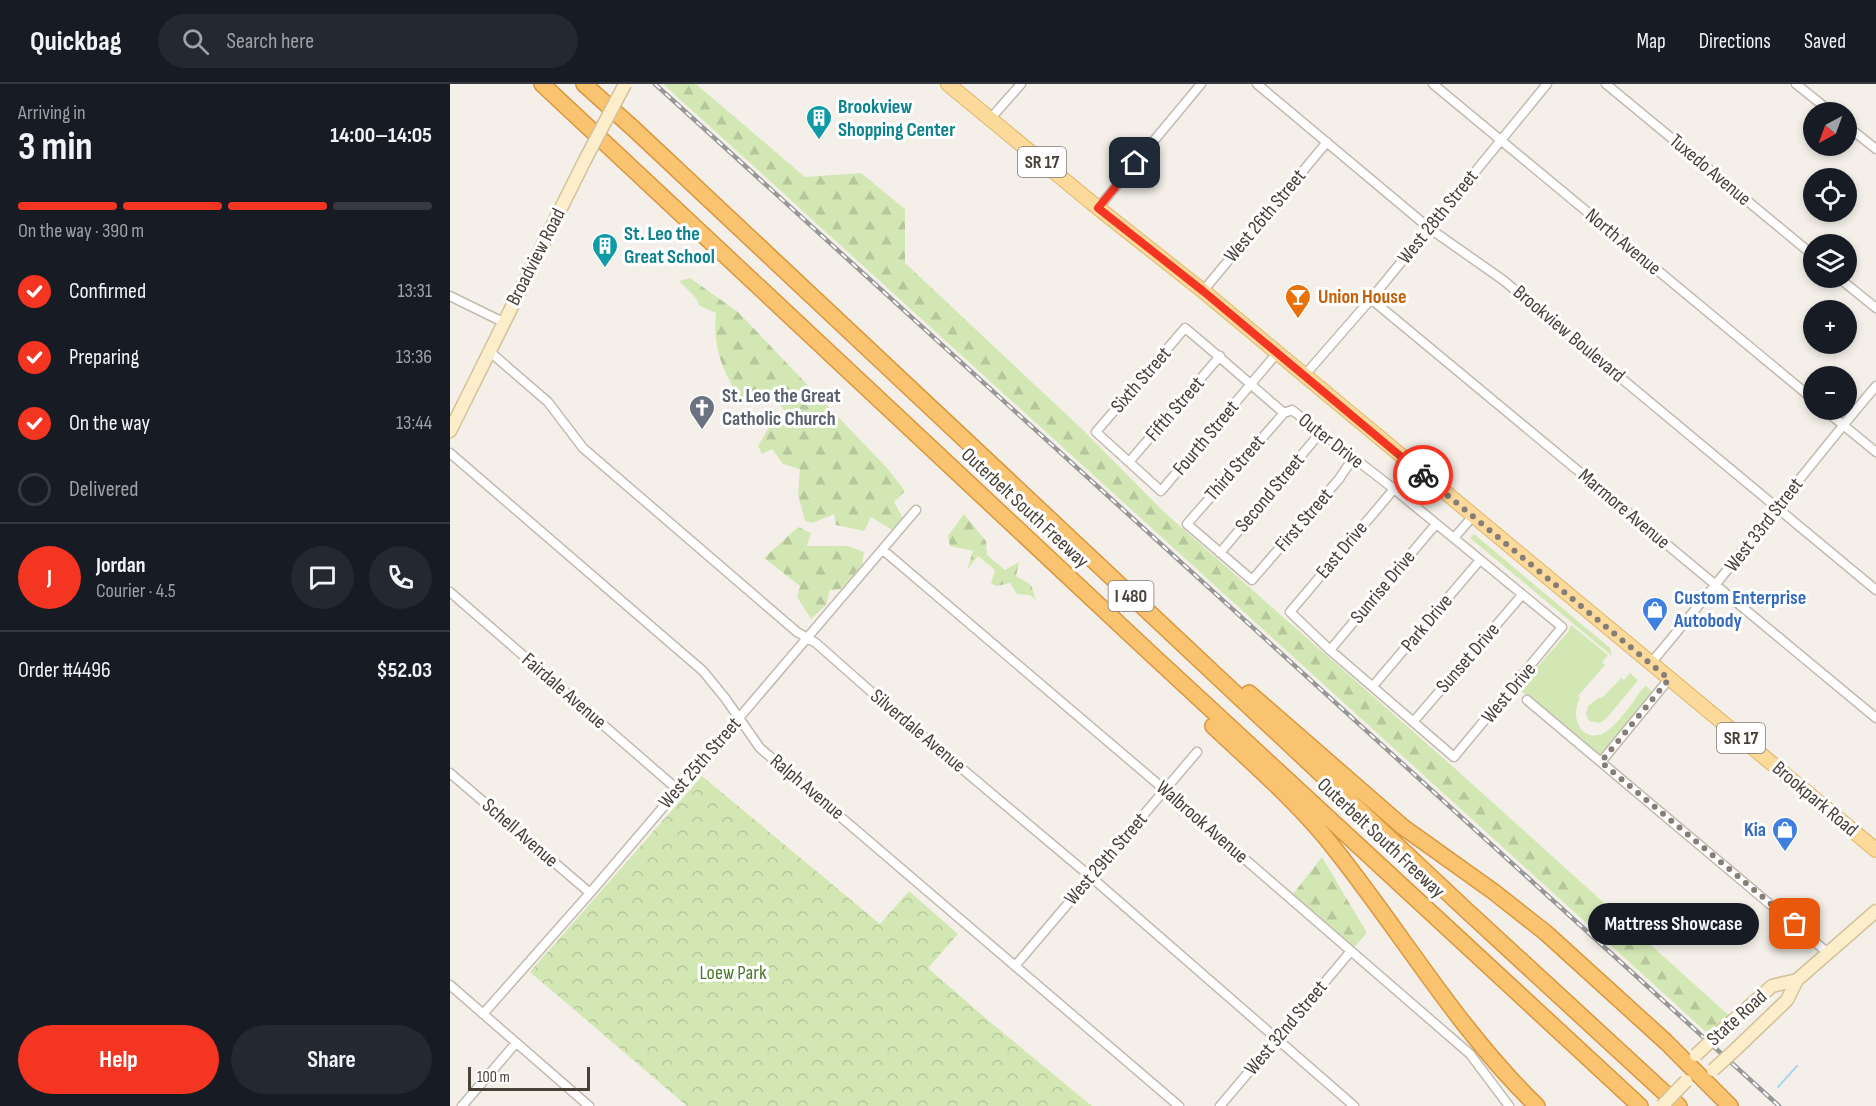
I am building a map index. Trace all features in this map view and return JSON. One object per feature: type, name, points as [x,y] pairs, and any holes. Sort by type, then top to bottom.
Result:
[{"type":"highway","name":"Outerbelt South Freeway","points":[[542,84],[1150,654],[1640,1106]]},
{"type":"highway","name":"Outerbelt South Freeway","points":[[584,84],[1679,1106]]},
{"type":"highway","points":[[1174,637],[1231,678],[1403,827],[1494,892],[1539,928],[1666,1042],[1691,1077],[1731,1106]]},
{"type":"highway","points":[[1150,654],[1191,705],[1290,798],[1319,831],[1467,1027],[1537,1106]]},
{"type":"main road","name":"Broadview Road","points":[[450,430],[625,84]]},
{"type":"main road","name":"Brookpark Road","points":[[948,84],[1203,291],[1876,850]]},
{"type":"main road","name":"State Road","points":[[1691,1077],[1713,1070],[1787,1000],[1797,980],[1876,911]]},
{"type":"main road","name":"State Road","points":[[1691,1077],[1696,1055],[1719,1033],[1772,986],[1797,980]]},
{"type":"main road","points":[[1662,1106],[1691,1077]]},
{"type":"street","points":[[990,119],[1021,84]]},
{"type":"street","points":[[1098,208],[1201,84]]},
{"type":"street","name":"Brookview Boulevard","points":[[1257,84],[1429,228],[1503,280],[1876,590]]},
{"type":"street","name":"North Avenue","points":[[1433,84],[1803,391]]},
{"type":"street","name":"West 28th Street","points":[[1304,376],[1371,299],[1547,84]]},
{"type":"street","name":"Tuxedo Avenue","points":[[1606,84],[1803,247]]},
{"type":"street","points":[[1796,84],[1818,102]]},
{"type":"street","points":[[1857,134],[1876,149]]},
{"type":"street","name":"West 26th Street","points":[[1203,291],[1327,142]]},
{"type":"street","points":[[1851,288],[1876,308]]},
{"type":"street","points":[[450,296],[503,322]]},
{"type":"street","name":"Marmore Avenue","points":[[1371,299],[1876,718]]},
{"type":"street","name":"Outer Drive","points":[[1185,328],[1284,413],[1292,410],[1320,434],[1394,489],[1562,627]]},
{"type":"street","name":"Sixth Street","points":[[1129,462],[1096,432],[1185,328]]},
{"type":"street","name":"Silverdale Avenue","points":[[489,351],[548,402],[582,448],[1091,877],[1354,1106]]},
{"type":"street","name":"Fourth Street","points":[[1129,462],[1161,491],[1277,353]]},
{"type":"street","name":"Fifth Street","points":[[1129,462],[1220,356]]},
{"type":"street","name":"West 33rd Street","points":[[1651,663],[1876,386]]},
{"type":"street","name":"Third Street","points":[[1220,553],[1187,524],[1284,413]]},
{"type":"street","points":[[1838,420],[1876,452]]},
{"type":"street","name":"Second Street","points":[[1220,553],[1320,434]]},
{"type":"street","name":"Ralph Avenue","points":[[450,453],[703,671],[760,748],[1179,1106]]},
{"type":"street","name":"First Street","points":[[1220,553],[1252,580],[1339,479],[1353,458]]},
{"type":"street","name":"East Drive","points":[[1330,650],[1290,612],[1394,489]]},
{"type":"street","name":"West 25th Street","points":[[483,1014],[590,893],[916,510]]},
{"type":"street","points":[[1454,538],[1473,516]]},
{"type":"street","name":"Sunrise Drive","points":[[1330,650],[1436,524]]},
{"type":"street","name":"Walbrook Avenue","points":[[883,550],[1470,1054],[1509,1106]]},
{"type":"street","name":"Park Drive","points":[[1373,686],[1480,560]]},
{"type":"street","name":"Fairdale Avenue","points":[[450,592],[677,789]]},
{"type":"street","name":"Sunset Drive","points":[[1414,721],[1522,595]]},
{"type":"street","name":"West Drive","points":[[1414,721],[1454,757],[1562,627]]},
{"type":"street","points":[[1330,650],[1414,721]]},
{"type":"street","points":[[1601,762],[1669,679]]},
{"type":"street","points":[[1527,700],[1828,953]]},
{"type":"street","name":"West 29th Street","points":[[1015,966],[1197,752]]},
{"type":"street","name":"Schell Avenue","points":[[450,773],[590,893]]},
{"type":"street","name":"West 32nd Street","points":[[1220,1106],[1351,951]]},
{"type":"street","points":[[450,985],[590,1106]]},
{"type":"street","points":[[462,1106],[516,1043]]},
{"type":"green space","points":[[663,84],[696,84],[805,177],[861,173],[905,209],[905,263],[1083,430],[1164,512],[1451,765],[1734,1020],[1716,1041]]},
{"type":"green space","points":[[690,278],[738,312],[887,468],[905,491],[894,502],[903,518],[892,530],[871,517],[864,531],[836,525],[834,514],[813,523],[805,521],[798,495],[800,469],[783,464],[772,449],[762,454],[758,446],[773,420],[791,420],[775,398],[741,400],[720,359],[716,338],[716,313],[700,306],[695,297],[679,281]]},
{"type":"green space","points":[[964,514],[986,541],[987,555],[1005,570],[1019,562],[1016,576],[1031,585],[1036,600],[1030,595],[1017,594],[1010,583],[996,586],[991,583],[995,570],[978,556],[967,570],[973,551],[950,546],[948,536]]},
{"type":"green space","points":[[798,527],[811,533],[807,546],[848,546],[864,552],[862,565],[841,589],[830,590],[826,605],[811,619],[797,597],[800,586],[764,558]]},
{"type":"green space","points":[[1474,534],[1610,648],[1612,656],[1470,538]]},
{"type":"green space","points":[[1571,625],[1608,655],[1602,662],[1605,665],[1578,696],[1580,698],[1577,706],[1577,722],[1586,733],[1599,735],[1607,731],[1622,717],[1644,687],[1646,686],[1655,694],[1602,758],[1520,690],[1568,632]]},
{"type":"green space","points":[[1630,673],[1638,680],[1606,719],[1599,723],[1589,721],[1586,714],[1588,706],[1604,696],[1621,678],[1624,680]]},
{"type":"green space","name":"Loew Park","points":[[702,776],[880,924],[909,891],[958,934],[928,968],[1092,1106],[687,1106],[530,972]]},
{"type":"green space","points":[[1322,857],[1367,933],[1351,951],[1290,898]]},
{"type":"waterway","points":[[1778,1087],[1797,1066]]},
{"type":"railway","points":[[655,84],[1779,1106]]},
{"type":"way so far","points":[[1423,475],[1669,679],[1601,762],[1795,924]]},
{"type":"place","name":"Brookview Shopping Center","points":[[819,141]]},
{"type":"place","name":"St. Leo the Great School","points":[[605,269]]},
{"type":"place","name":"Union House","points":[[1298,320]]},
{"type":"place","name":"St. Leo the Great Catholic Church","points":[[702,431]]},
{"type":"place","name":"Custom Enterprise Autobody","points":[[1655,633]]},
{"type":"place","name":"Kia","points":[[1785,853]]},
{"type":"place","name":"Mattress Showcase","points":[[1795,924]]},
{"type":"route","points":[[1135,163],[1098,208],[1203,291],[1423,475]]}]
